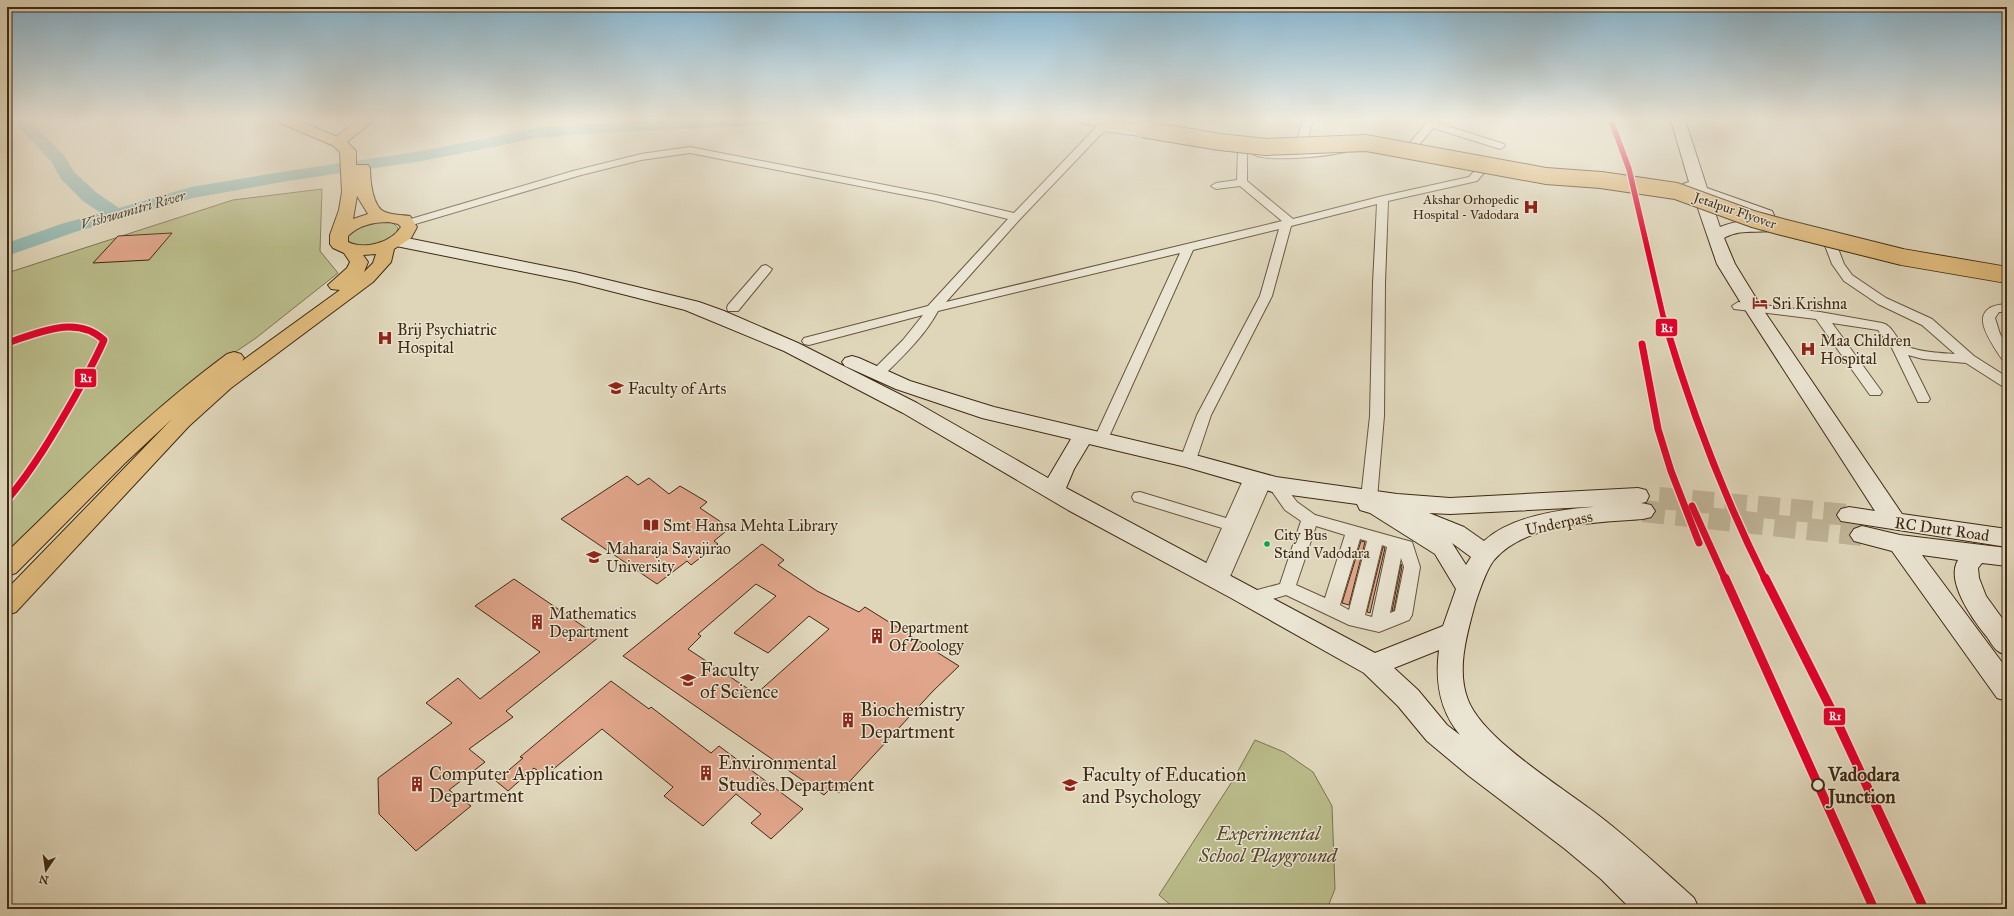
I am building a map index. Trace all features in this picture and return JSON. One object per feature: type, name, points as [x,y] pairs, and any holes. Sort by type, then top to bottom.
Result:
[{"type":"main road","points":[[7,567],[166,412],[207,378],[355,271],[359,262],[345,242],[347,210],[356,190],[354,163]]},
{"type":"main road","name":"Jetalpur Flyover","points":[[1474,163],[1546,176],[1601,180],[1660,188],[1693,196],[1754,219],[1902,257],[2007,275]]},
{"type":"main road","points":[[1679,163],[1691,196],[1704,244],[1811,409],[1883,530],[2007,690]]},
{"type":"main road","points":[[1690,163],[1692,168],[1691,196],[1715,236],[1745,307]]},
{"type":"main road","points":[[356,190],[364,196],[369,205],[380,217]]},
{"type":"main road","points":[[1691,196],[1772,226],[1830,243],[1884,256],[2007,281]]},
{"type":"main road","points":[[1691,196],[1756,212],[1792,223],[1942,258],[2007,269]]},
{"type":"main road","points":[[7,604],[182,421],[224,384],[362,282],[381,264],[399,235],[397,218],[380,217],[351,226],[345,242]]},
{"type":"main road","points":[[1715,236],[1724,230],[1738,226],[1772,226]]},
{"type":"main road","points":[[345,242],[374,249],[399,235],[434,233],[539,256],[666,287],[699,296],[733,308],[808,341],[877,374],[989,413],[1188,460],[1264,482],[1373,502],[1425,518],[1451,529],[1472,543],[1484,555],[1469,590],[1454,633],[1449,683],[1456,706],[1468,725],[1493,752],[1627,857],[1683,909]]},
{"type":"main road","points":[[399,235],[611,285],[692,306],[717,315],[791,347],[910,408],[1076,504],[1252,598],[1373,665],[1408,698],[1438,733],[1478,767],[1576,839],[1612,869],[1654,909]]},
{"type":"main road","points":[[1054,491],[1064,469],[1092,437]]},
{"type":"main road","points":[[1373,502],[1443,548],[1469,590]]},
{"type":"main road","name":"Underpass","points":[[1373,502],[1450,506],[1469,504],[1640,503],[1550,521],[1510,534],[1493,545],[1484,555]]},
{"type":"main road","points":[[1848,515],[1883,530]]},
{"type":"main road","name":"RC Dutt Road","points":[[1883,530],[2007,538]]},
{"type":"main road","name":"RC Dutt Road","points":[[1883,530],[1976,553],[2007,557]]},
{"type":"main road","points":[[1976,553],[1966,567],[1968,585],[1985,615],[2007,644]]},
{"type":"main road","points":[[1373,665],[1454,633]]},
{"type":"street","points":[[399,235],[577,173],[616,163]]},
{"type":"street","points":[[755,163],[936,198],[1016,217]]},
{"type":"street","points":[[877,374],[916,336],[927,321],[933,308],[1063,163]]},
{"type":"street","points":[[1242,163],[1242,182],[1289,223]]},
{"type":"street","points":[[1450,163],[1556,182],[1599,186]]},
{"type":"street","points":[[1500,163],[1553,173]]},
{"type":"street","points":[[808,341],[933,308],[1383,199],[1473,179],[1482,169]]},
{"type":"street","points":[[1216,186],[1242,182]]},
{"type":"street","points":[[1373,502],[1377,416],[1379,283],[1383,199]]},
{"type":"street","points":[[1188,460],[1204,415],[1226,370],[1266,296],[1289,223]]},
{"type":"street","points":[[1830,243],[1838,264],[1848,278],[1882,301],[1927,322],[1969,359],[2007,383]]},
{"type":"street","points":[[1092,437],[1189,246]]},
{"type":"street","points":[[733,308],[766,269]]},
{"type":"street","points":[[1745,307],[1820,316],[1829,320],[1882,326],[1898,347],[1923,398]]},
{"type":"street","points":[[2007,308],[1994,308],[1990,312],[1988,321],[1994,336],[2007,356]]},
{"type":"street","points":[[1820,316],[1875,392]]},
{"type":"street","points":[[1898,347],[1923,355],[1969,359]]},
{"type":"street","points":[[1252,598],[1287,588],[1355,620],[1379,625],[1396,542],[1310,519],[1291,506],[1264,482]]},
{"type":"street","points":[[1215,578],[1231,525],[1264,482]]},
{"type":"street","points":[[1215,578],[1264,482]]},
{"type":"street","points":[[1140,497],[1231,525]]},
{"type":"street","points":[[1287,588],[1310,519]]},
{"type":"street","points":[[1330,609],[1354,531]]},
{"type":"street","points":[[1355,620],[1376,537]]},
{"type":"green space","points":[[322,189],[320,251],[338,273],[256,338],[200,376],[7,554],[7,273],[233,200]]},
{"type":"green space","points":[[369,222],[392,222],[398,228],[390,239],[368,246],[353,243],[347,240],[349,232]]},
{"type":"green space","name":"Experimental School Playground","points":[[1255,740],[1284,752],[1313,772],[1332,806],[1335,889],[1327,909],[1175,909],[1159,895],[1233,780]]},
{"type":"building","points":[[172,233],[149,260],[93,263],[118,236]]},
{"type":"building","name":"Smt Hansa Mehta Library","points":[[627,476],[638,485],[649,478],[669,494],[680,486],[707,502],[700,508],[730,528],[714,541],[718,544],[691,565],[687,561],[657,584],[561,519]]},
{"type":"building","points":[[1361,541],[1365,542],[1349,605],[1342,603]]},
{"type":"building","points":[[762,544],[784,560],[778,565],[817,591],[859,612],[865,607],[959,666],[933,691],[839,793],[832,787],[824,795],[623,656]],"holes":[[[756,584],[776,596],[734,633],[768,653],[809,616],[829,629],[756,694],[688,649],[701,636],[698,634]]]},
{"type":"building","points":[[1383,547],[1385,548],[1370,613],[1367,612]]},
{"type":"building","points":[[1401,564],[1402,567],[1394,610],[1392,611]]},
{"type":"building","points":[[514,579],[599,637],[506,711],[513,717],[469,749],[485,762],[449,790],[471,806],[416,851],[379,814],[378,778],[452,723],[426,703],[458,678],[480,699],[540,652],[475,606]]},
{"type":"building","name":"Environmental Studies Department","points":[[611,681],[649,709],[651,707],[711,753],[719,746],[803,809],[771,839],[751,823],[761,814],[736,794],[703,826],[664,796],[673,787],[602,729],[545,776],[534,768],[508,791],[496,781],[523,758],[520,757]]},
{"type":"waterway","points":[[60,163],[67,175],[90,197],[116,214]]},
{"type":"waterway","name":"Vishwamitri River","points":[[116,214],[191,193],[377,163]]},
{"type":"waterway","name":"Vishwamitri River","points":[[7,250],[68,228],[116,214]]},
{"type":"tunnel","points":[[1659,498],[1849,515]]},
{"type":"tunnel","points":[[1643,511],[1862,535]]},
{"type":"railway","points":[[7,343],[44,331],[69,327],[81,328],[93,332],[104,340],[85,378],[50,439],[34,464],[7,500]]},
{"type":"transit line","name":"R1","points":[[1627,163],[1664,319],[1696,422],[1713,467],[1747,543],[1832,711],[1924,909]]},
{"type":"transit line","name":"R1","points":[[7,343],[44,331],[71,327],[84,328],[95,332],[104,340],[90,370],[51,439],[26,477],[7,500]]},
{"type":"transit line","name":"R1","points":[[1642,344],[1658,429],[1671,471],[1699,543]]},
{"type":"transit line","name":"R1","points":[[1692,506],[1874,909]]},
{"type":"place","name":"Akshar Orhopedic Hospital - Vadodara","points":[[1531,207]]},
{"type":"place","name":"Sri Krishna","points":[[1760,303]]},
{"type":"place","name":"Brij Psychiatric Hospital","points":[[385,338]]},
{"type":"place","name":"Maa Children Hospital","points":[[1808,349]]},
{"type":"place","name":"Faculty of Arts","points":[[616,388]]},
{"type":"place","name":"Smt Hansa Mehta Library","points":[[651,525]]},
{"type":"place","name":"City Bus Stand Vadodara","points":[[1267,544]]},
{"type":"place","name":"Maharaja Sayajirao University","points":[[594,557]]},
{"type":"place","name":"Mathematics Department","points":[[537,622]]},
{"type":"place","name":"Department Of Zoology","points":[[877,636]]},
{"type":"place","name":"Faculty of Science","points":[[688,680]]},
{"type":"place","name":"Biochemistry Department","points":[[848,720]]},
{"type":"place","name":"Environmental Studies Department","points":[[706,773]]},
{"type":"place","name":"Computer Application Department","points":[[417,784]]},
{"type":"place","name":"Faculty of Education and Psychology","points":[[1070,785]]},
{"type":"place","name":"Vadodara Junction","points":[[1818,785]]}]
